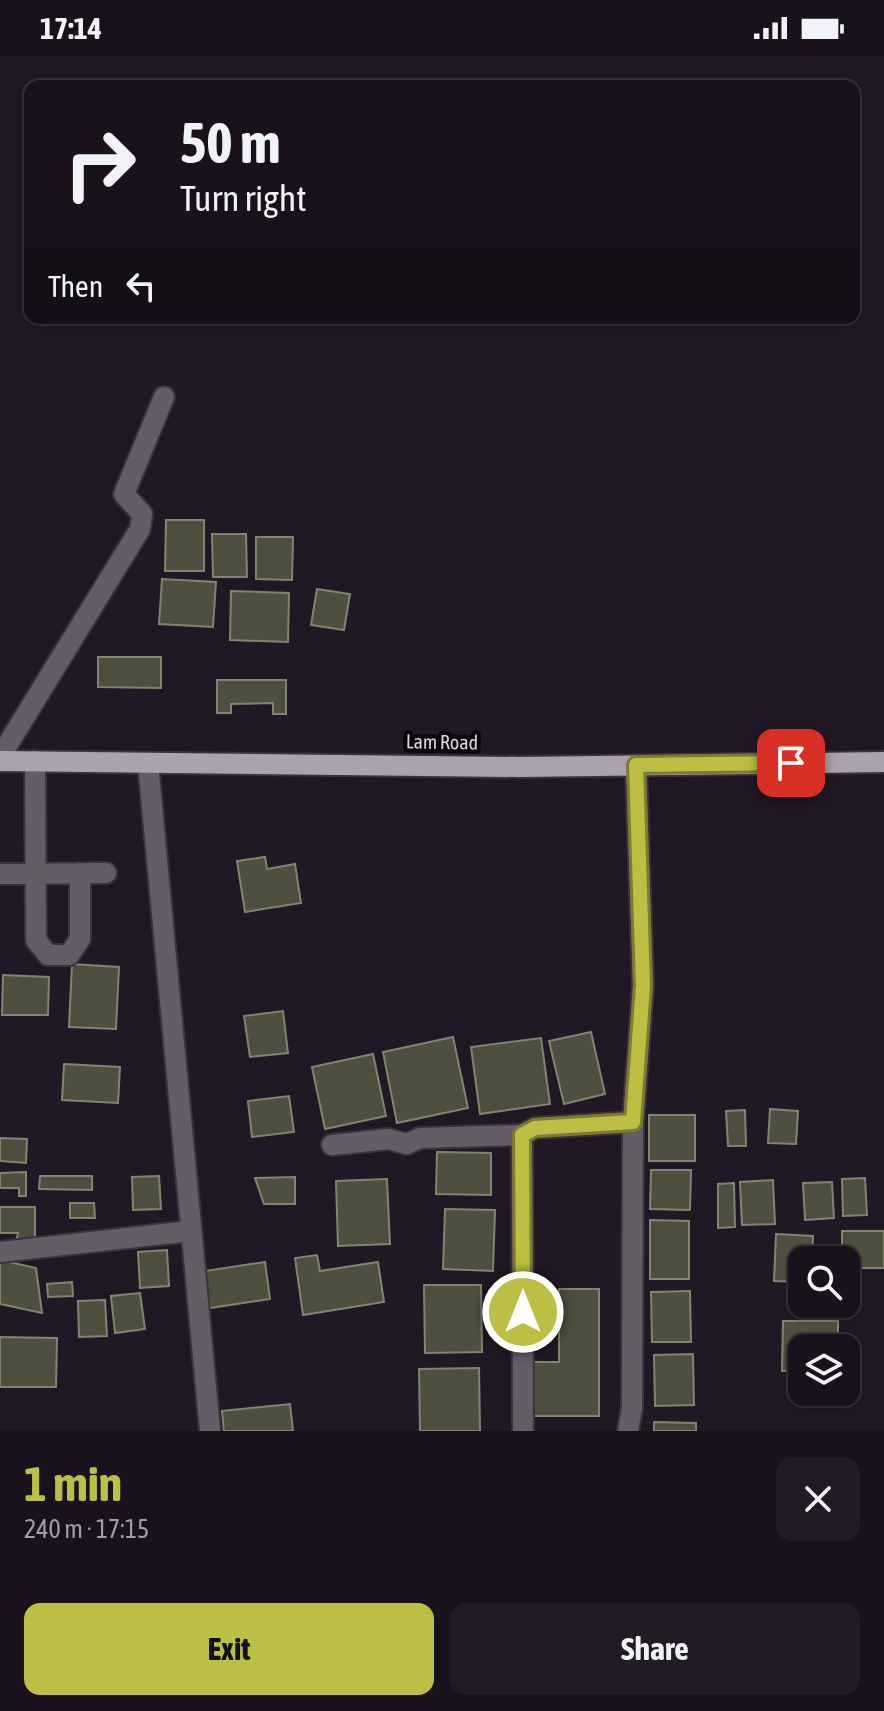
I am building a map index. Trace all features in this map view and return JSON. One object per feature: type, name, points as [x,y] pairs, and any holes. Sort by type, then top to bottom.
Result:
[{"type":"main road","name":"Lam Road","points":[[0,759],[520,767],[884,762]]},
{"type":"street","points":[[0,759],[140,529],[142,514],[124,494],[164,397]]},
{"type":"street","points":[[35,761],[36,940],[48,955],[69,955],[80,939],[80,873]]},
{"type":"street","points":[[148,763],[210,1431]]},
{"type":"street","points":[[628,1431],[632,1408],[633,1122],[643,986],[636,765]]},
{"type":"street","points":[[0,874],[106,873]]},
{"type":"street","points":[[332,1145],[388,1139],[407,1144],[420,1138],[522,1135],[535,1128],[633,1122]]},
{"type":"street","points":[[522,1135],[523,1431]]},
{"type":"street","points":[[0,1252],[191,1231]]},
{"type":"building","points":[[166,520],[204,520],[204,571],[165,571]]},
{"type":"building","points":[[212,534],[246,534],[247,577],[213,577]]},
{"type":"building","points":[[256,537],[293,537],[292,580],[256,579]]},
{"type":"building","points":[[162,579],[216,582],[213,627],[159,624]]},
{"type":"building","points":[[317,589],[350,594],[344,630],[311,625]]},
{"type":"building","points":[[231,591],[289,593],[288,642],[230,640]]},
{"type":"building","points":[[98,657],[161,657],[161,688],[98,687]]},
{"type":"building","points":[[217,680],[286,680],[286,714],[273,714],[273,703],[231,704],[231,713],[217,713]]},
{"type":"building","points":[[265,857],[267,869],[295,864],[301,903],[245,912],[237,861]]},
{"type":"building","points":[[72,964],[119,967],[116,1029],[69,1027]]},
{"type":"building","points":[[3,975],[49,977],[48,1015],[2,1015]]},
{"type":"building","points":[[283,1011],[288,1053],[250,1057],[244,1016]]},
{"type":"building","points":[[591,1032],[605,1094],[564,1104],[549,1041]]},
{"type":"building","points":[[453,1037],[468,1108],[397,1123],[383,1052]]},
{"type":"building","points":[[541,1038],[550,1104],[480,1114],[471,1047]]},
{"type":"building","points":[[373,1054],[386,1116],[325,1129],[312,1067]]},
{"type":"building","points":[[64,1064],[120,1067],[118,1103],[62,1100]]},
{"type":"building","points":[[289,1096],[294,1132],[252,1137],[248,1101]]},
{"type":"building","points":[[770,1109],[798,1111],[796,1144],[768,1143]]},
{"type":"building","points":[[745,1110],[746,1146],[728,1146],[726,1111]]},
{"type":"building","points":[[649,1115],[695,1115],[695,1161],[649,1161]]},
{"type":"building","points":[[0,1138],[27,1139],[26,1163],[0,1161]]},
{"type":"building","points":[[437,1152],[491,1153],[491,1195],[436,1194]]},
{"type":"building","points":[[651,1170],[691,1170],[690,1210],[650,1209]]},
{"type":"building","points":[[26,1172],[26,1196],[19,1196],[19,1188],[0,1188],[0,1173]]},
{"type":"building","points":[[40,1176],[92,1176],[92,1190],[39,1189]]},
{"type":"building","points":[[159,1176],[161,1209],[133,1210],[132,1177]]},
{"type":"building","points":[[295,1177],[295,1204],[264,1204],[255,1178]]},
{"type":"building","points":[[865,1178],[867,1215],[843,1216],[842,1179]]},
{"type":"building","points":[[387,1179],[390,1244],[338,1246],[336,1181]]},
{"type":"building","points":[[773,1180],[775,1224],[742,1225],[740,1182]]},
{"type":"building","points":[[832,1182],[834,1218],[805,1220],[803,1183]]},
{"type":"building","points":[[734,1183],[735,1227],[718,1228],[718,1184]]},
{"type":"building","points":[[70,1203],[94,1203],[95,1218],[70,1218]]},
{"type":"building","points":[[0,1207],[35,1207],[35,1242],[16,1242],[18,1233],[0,1233]]},
{"type":"building","points":[[445,1209],[495,1210],[493,1271],[443,1269]]},
{"type":"building","points":[[650,1220],[689,1221],[689,1279],[650,1279]]},
{"type":"building","points":[[842,1231],[884,1231],[884,1268],[860,1268],[860,1246],[842,1246]]},
{"type":"building","points":[[776,1234],[813,1236],[813,1246],[788,1246],[788,1282],[774,1281]]},
{"type":"building","points":[[167,1250],[169,1286],[140,1288],[138,1252]]},
{"type":"building","points":[[317,1255],[320,1271],[378,1262],[384,1302],[303,1315],[295,1258]]},
{"type":"building","points":[[0,1260],[36,1268],[42,1313],[0,1304]]},
{"type":"building","points":[[265,1262],[270,1299],[210,1308],[205,1271]]},
{"type":"building","points":[[72,1282],[73,1296],[48,1297],[47,1284]]},
{"type":"building","points":[[424,1285],[481,1285],[482,1352],[425,1353]]},
{"type":"building","points":[[559,1289],[599,1289],[599,1416],[529,1416],[529,1362],[559,1362]]},
{"type":"building","points":[[690,1291],[691,1342],[652,1342],[651,1292]]},
{"type":"building","points":[[140,1293],[145,1329],[115,1333],[111,1296]]},
{"type":"building","points":[[105,1300],[107,1336],[79,1337],[78,1301]]},
{"type":"building","points":[[783,1321],[838,1321],[838,1334],[788,1334],[788,1371],[782,1371]]},
{"type":"building","points":[[0,1337],[57,1338],[56,1387],[0,1387]]},
{"type":"building","points":[[693,1354],[694,1405],[655,1406],[654,1355]]},
{"type":"building","points":[[479,1368],[480,1431],[420,1431],[419,1369]]},
{"type":"building","points":[[290,1404],[293,1431],[224,1431],[222,1411]]},
{"type":"building","points":[[654,1422],[696,1423],[696,1431],[654,1431]]},
{"type":"route","points":[[523,1312],[522,1135],[535,1128],[633,1122],[643,986],[636,765],[791,763]]}]
